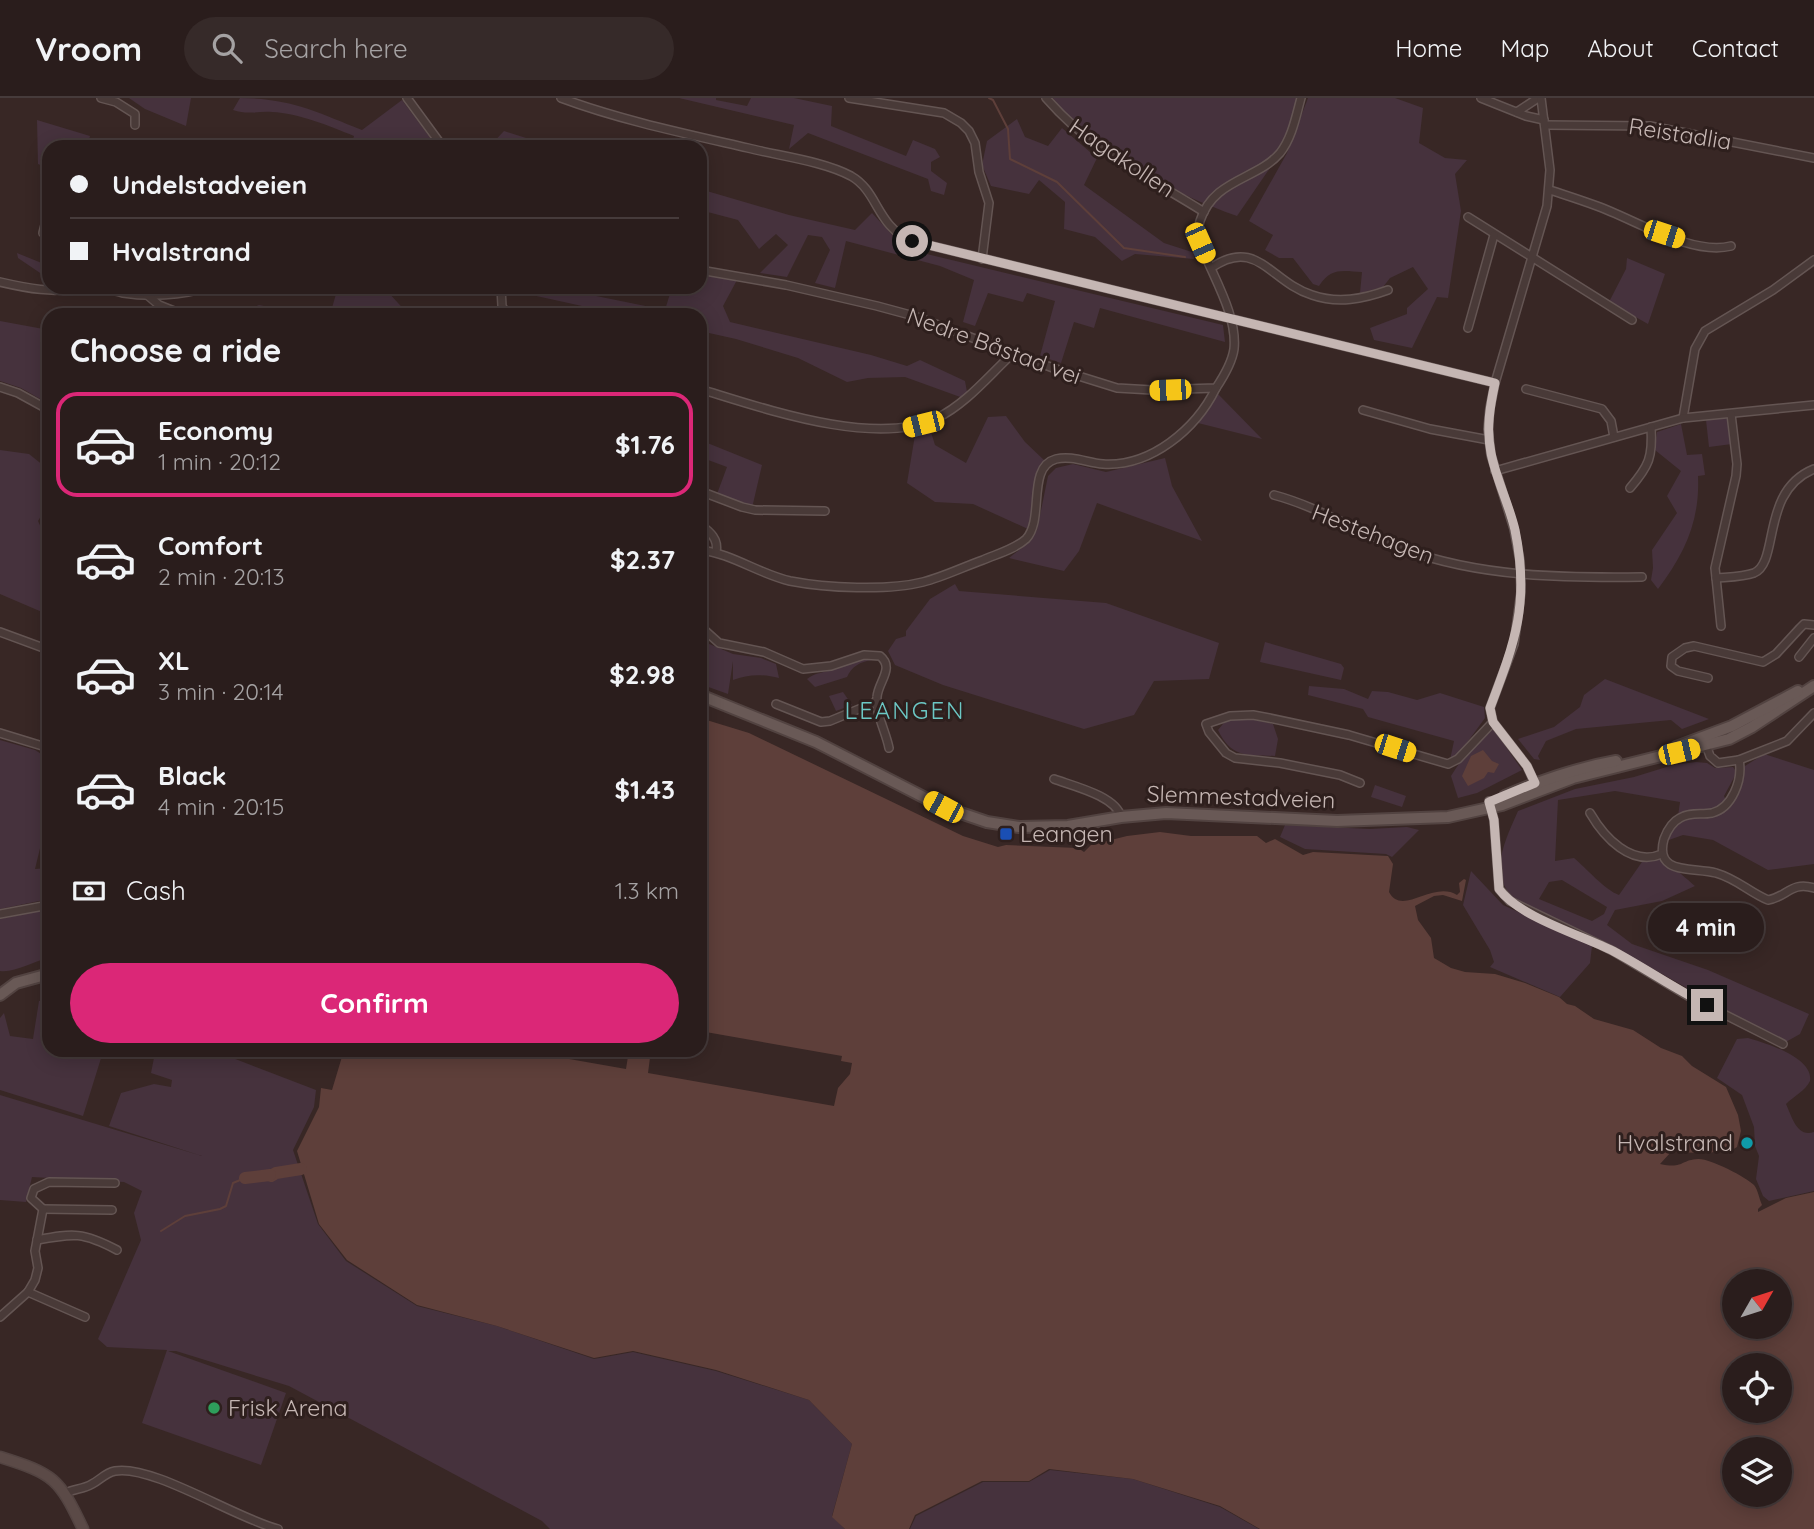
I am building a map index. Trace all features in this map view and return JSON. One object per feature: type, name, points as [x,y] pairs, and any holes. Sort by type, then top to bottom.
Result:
[{"type":"main road","name":"Slemmestadveien","points":[[707,698],[816,742],[943,807],[974,819],[1009,827],[1046,828],[1166,813],[1337,821],[1400,820],[1432,816],[1447,810],[1490,805],[1537,787],[1705,742],[1728,739],[1752,727],[1814,686]]},
{"type":"main road","points":[[0,995],[16,983],[42,976]]},
{"type":"street","points":[[102,98],[116,102],[135,114],[135,125]]},
{"type":"street","points":[[407,98],[438,140]]},
{"type":"street","points":[[561,98],[637,122],[809,163],[850,176],[862,184],[880,215],[899,236],[928,246],[1495,383]]},
{"type":"street","points":[[849,98],[917,108],[952,117],[969,131],[975,143],[979,172],[989,203],[982,259]]},
{"type":"street","points":[[917,98],[917,108]]},
{"type":"street","name":"Hagakollen","points":[[1046,98],[1091,142],[1133,171],[1204,212]]},
{"type":"street","points":[[707,551],[791,581],[865,587],[925,582],[1000,553],[1027,538],[1034,527],[1040,475],[1049,462],[1057,458],[1071,458],[1115,464],[1141,458],[1168,443],[1193,422],[1216,388],[1231,360],[1234,348],[1230,318],[1198,233],[1204,212],[1225,187],[1263,167],[1282,150],[1289,138],[1301,98]]},
{"type":"street","name":"Reistadlia","points":[[1481,98],[1544,122],[1650,126],[1814,158]]},
{"type":"street","points":[[1517,112],[1539,98],[1550,170],[1544,218],[1490,408],[1489,440],[1495,471],[1514,529],[1521,574],[1520,616],[1506,670],[1490,708],[1493,722],[1527,766],[1537,787]]},
{"type":"street","points":[[1549,190],[1596,205],[1684,241],[1719,249],[1731,246]]},
{"type":"street","points":[[1468,217],[1632,320]]},
{"type":"street","points":[[1468,328],[1494,235]]},
{"type":"street","points":[[1211,268],[1229,257],[1249,258],[1292,286],[1324,299],[1362,298],[1388,290]]},
{"type":"street","points":[[1684,418],[1695,349],[1704,331],[1773,290],[1814,260]]},
{"type":"street","name":"Nedre Båstad vei","points":[[707,271],[786,285],[914,316],[1087,380],[1128,390],[1216,388]]},
{"type":"street","points":[[0,282],[42,288]]},
{"type":"street","points":[[146,294],[168,308]]},
{"type":"street","points":[[707,391],[812,420],[866,429],[905,428],[923,424],[947,412],[1011,353]]},
{"type":"street","points":[[0,387],[42,406]]},
{"type":"street","points":[[1526,389],[1602,409],[1611,421],[1614,437]]},
{"type":"street","points":[[1495,471],[1684,418],[1814,405]]},
{"type":"street","points":[[1363,410],[1430,429],[1489,440]]},
{"type":"street","points":[[1721,626],[1716,557],[1734,495],[1737,464],[1731,414]]},
{"type":"street","points":[[1630,488],[1646,469],[1651,457],[1651,428]]},
{"type":"street","points":[[1716,578],[1759,570],[1765,560],[1781,498],[1793,480],[1814,470]]},
{"type":"street","points":[[707,494],[755,510],[825,511]]},
{"type":"street","name":"Hestehagen","points":[[1274,495],[1414,553],[1469,566],[1554,578],[1642,577]]},
{"type":"street","points":[[707,531],[718,546],[716,552]]},
{"type":"street","points":[[1708,678],[1678,671],[1671,666],[1672,657],[1685,648],[1694,646],[1763,662],[1776,654],[1804,624],[1814,625]]},
{"type":"street","points":[[0,632],[42,647]]},
{"type":"street","points":[[707,632],[719,643],[764,652],[803,669],[831,666],[864,655],[880,656],[886,662],[887,669],[878,689],[876,702],[889,748]]},
{"type":"street","points":[[1799,657],[1814,638]]},
{"type":"street","points":[[776,704],[821,722],[830,721],[876,702]]},
{"type":"street","points":[[1705,742],[1710,756],[1718,763],[1739,760],[1787,741],[1814,713]]},
{"type":"street","points":[[1360,783],[1340,775],[1280,763],[1235,758],[1226,753],[1206,724],[1230,716],[1269,718],[1349,735],[1448,764],[1458,759],[1493,722]]},
{"type":"street","points":[[0,733],[42,746]]},
{"type":"street","points":[[1739,760],[1738,782],[1725,807],[1709,814],[1692,814],[1677,819],[1666,834],[1662,854],[1665,862],[1672,866],[1725,876],[1768,900],[1796,886],[1814,888]]},
{"type":"street","points":[[1054,779],[1103,797],[1120,811],[1121,817]]},
{"type":"street","points":[[1490,805],[1495,828],[1496,879],[1499,889],[1510,901],[1613,951],[1688,996],[1783,1044]]},
{"type":"street","points":[[1590,813],[1602,833],[1621,848],[1644,857],[1653,858],[1662,854]]},
{"type":"street","points":[[0,914],[42,906]]},
{"type":"street","points":[[112,1210],[43,1209],[31,1198],[34,1189],[50,1182],[115,1184]]},
{"type":"street","points":[[0,1317],[28,1292],[35,1280],[38,1268],[35,1251],[43,1209]]},
{"type":"street","points":[[37,1240],[63,1235],[85,1235],[117,1250]]},
{"type":"street","points":[[28,1292],[85,1317]]},
{"type":"street","points":[[0,1457],[41,1472],[66,1493],[83,1529]]},
{"type":"street","points":[[66,1493],[88,1486],[115,1471],[135,1472],[177,1486],[264,1526],[278,1529]]},
{"type":"shaded area","points":[[129,98],[191,98],[186,126],[145,109]]},
{"type":"shaded area","points":[[240,98],[274,100],[317,112],[362,130],[402,100],[432,140],[353,140],[354,136],[292,115],[233,110]]},
{"type":"shaded area","points":[[679,98],[716,98],[747,106],[751,98],[794,98],[832,106],[831,126],[906,156],[913,140],[935,149],[940,157],[931,162],[931,171],[947,183],[944,195],[931,191],[928,179],[808,133],[789,149],[794,125]]},
{"type":"shaded area","points":[[1053,98],[1298,98],[1288,138],[1281,152],[1237,216],[1187,196],[1112,154],[1090,137]]},
{"type":"shaded area","points":[[1308,98],[1395,98],[1423,108],[1419,143],[1445,158],[1467,160],[1455,174],[1461,211],[1448,298],[1437,297],[1412,348],[1374,340],[1370,328],[1407,314],[1407,308],[1428,289],[1413,267],[1390,278],[1383,287],[1360,293],[1362,272],[1333,273],[1319,286],[1313,284],[1293,258],[1279,258],[1265,250],[1273,235],[1249,221],[1287,153]]},
{"type":"shaded area","points":[[1017,119],[1025,137],[1048,146],[1062,128],[1097,158],[1084,185],[1164,243],[1195,253],[1194,259],[1135,254],[1122,261],[1095,237],[1064,229],[1065,202],[1039,180],[1029,194],[991,186],[982,165],[987,141]]},
{"type":"shaded area","points":[[37,120],[90,136],[89,140],[42,140],[42,166],[38,164]]},
{"type":"shaded area","points":[[504,131],[532,140],[496,140]]},
{"type":"shaded area","points":[[707,191],[789,215],[855,230],[872,213],[910,250],[1223,325],[1225,342],[1100,308],[1094,328],[1074,322],[1061,363],[1040,356],[1055,301],[1027,293],[1023,302],[988,293],[975,326],[963,322],[974,280],[940,266],[846,241],[835,288],[815,283],[830,250],[822,237],[808,235],[787,277],[760,273],[788,245],[776,234],[759,249],[738,220],[707,212]]},
{"type":"shaded area","points":[[17,253],[42,263],[42,274],[18,258]]},
{"type":"shaded area","points":[[1627,258],[1665,274],[1648,324],[1609,302],[1626,269]]},
{"type":"shaded area","points":[[707,274],[737,280],[723,306],[730,322],[907,366],[920,360],[965,381],[967,392],[963,398],[905,377],[868,378],[847,382],[798,358],[707,333],[707,308],[666,308],[670,294],[707,294]]},
{"type":"shaded area","points":[[336,294],[390,294],[403,308],[332,308]]},
{"type":"shaded area","points":[[527,294],[586,294],[655,308],[591,308]]},
{"type":"shaded area","points":[[259,305],[274,308],[252,308]]},
{"type":"shaded area","points":[[0,321],[42,329],[42,400],[21,388],[0,381]]},
{"type":"shaded area","points":[[1218,394],[1262,439],[1198,423]]},
{"type":"shaded area","points":[[1006,416],[1025,442],[1045,461],[1034,516],[1028,529],[973,504],[935,502],[907,483],[916,429],[929,426],[935,445],[966,463],[988,417]]},
{"type":"shaded area","points":[[1729,418],[1732,444],[1709,447],[1706,420]]},
{"type":"shaded area","points":[[1681,424],[1687,455],[1702,454],[1705,475],[1698,476],[1696,508],[1689,536],[1658,589],[1651,580],[1652,550],[1677,513],[1667,496],[1681,471],[1655,450],[1657,432]]},
{"type":"shaded area","points":[[707,443],[762,465],[752,508],[717,494],[727,467],[707,460]]},
{"type":"shaded area","points":[[0,450],[29,454],[42,464],[42,514],[38,521],[42,530],[42,612],[0,594]]},
{"type":"shaded area","points":[[1165,458],[1172,486],[1202,541],[1097,503],[1079,551],[1064,571],[1009,558],[1024,546],[1037,530],[1048,476],[1056,468],[1073,464],[1106,472]]},
{"type":"shaded area","points":[[955,584],[959,591],[1106,603],[1219,643],[1209,679],[1154,681],[1134,715],[1084,729],[943,685],[895,665],[888,651],[896,639],[906,636],[906,631],[930,599]]},
{"type":"shaded area","points":[[1265,642],[1341,664],[1344,668],[1341,680],[1260,662]]},
{"type":"shaded area","points":[[707,643],[733,654],[761,658],[776,664],[779,678],[756,675],[733,680],[733,661],[728,694],[707,686]]},
{"type":"shaded area","points":[[873,658],[857,665],[847,677],[815,687],[807,679],[817,674]]},
{"type":"shaded area","points":[[1605,679],[1709,719],[1682,729],[1671,720],[1576,729],[1546,741],[1538,756],[1540,760],[1534,759],[1518,739],[1554,727],[1580,707],[1584,695]]},
{"type":"shaded area","points":[[1309,686],[1344,689],[1368,699],[1372,691],[1388,692],[1417,700],[1440,693],[1484,707],[1485,718],[1458,755],[1450,760],[1454,741],[1368,717],[1363,709],[1308,695]]},
{"type":"shaded area","points":[[843,692],[852,705],[836,711],[829,696]]},
{"type":"shaded area","points":[[1241,717],[1273,724],[1278,739],[1275,756],[1248,755],[1228,746],[1218,730],[1227,719]]},
{"type":"shaded area","points":[[707,720],[749,733],[963,836],[998,847],[1078,848],[1084,852],[1091,845],[1127,836],[1160,832],[1191,836],[1257,836],[1266,843],[1275,839],[1303,855],[1313,852],[1388,856],[1393,864],[1389,892],[1395,899],[1402,901],[1438,892],[1457,895],[1460,892],[1459,883],[1464,879],[1462,901],[1443,895],[1434,896],[1415,906],[1418,920],[1431,938],[1434,958],[1451,968],[1495,974],[1559,997],[1594,1019],[1633,1030],[1661,1048],[1682,1056],[1692,1066],[1726,1087],[1738,1115],[1741,1131],[1737,1147],[1706,1153],[1671,1152],[1660,1164],[1678,1165],[1698,1159],[1727,1169],[1754,1185],[1762,1205],[1758,1212],[1786,1198],[1814,1192],[1814,1529],[1260,1529],[1220,1506],[1133,1479],[1049,1469],[1029,1481],[982,1481],[915,1515],[909,1529],[845,1529],[832,1517],[852,1444],[809,1400],[716,1370],[633,1351],[594,1358],[497,1326],[417,1305],[347,1260],[319,1224],[297,1151],[319,1107],[321,1088],[332,1090],[342,1057],[558,1057],[626,1069],[628,1057],[650,1057],[648,1073],[834,1106],[838,1088],[850,1074],[852,1063],[841,1061],[842,1056],[707,1032]]},
{"type":"shaded area","points":[[1493,728],[1522,770],[1477,793],[1458,798],[1451,776],[1470,750]]},
{"type":"shaded area","points":[[0,740],[42,754],[42,840],[35,869],[42,868],[42,900],[0,909]]},
{"type":"shaded area","points":[[1483,750],[1492,761],[1499,764],[1494,773],[1488,772],[1484,778],[1468,786],[1462,776],[1471,756]]},
{"type":"shaded area","points":[[1764,754],[1814,770],[1814,864],[1768,870],[1713,840],[1683,835],[1666,841],[1666,855],[1673,866],[1695,886],[1662,901],[1615,910],[1607,925],[1632,944],[1708,970],[1809,1014],[1800,1034],[1784,1043],[1611,945],[1521,904],[1503,883],[1501,872],[1503,848],[1518,811],[1575,789],[1696,762],[1707,763],[1715,768],[1733,767],[1737,772],[1724,796],[1728,805],[1745,766]],"holes":[[[1615,791],[1680,802],[1678,816],[1661,842],[1655,860],[1644,859],[1619,895],[1602,884],[1574,858],[1555,861],[1558,800]],[[1562,880],[1607,907],[1604,914],[1592,921],[1539,899],[1549,882]]]},
{"type":"shaded area","points":[[1375,785],[1406,796],[1402,807],[1371,797]]},
{"type":"shaded area","points":[[1285,825],[1370,829],[1407,827],[1419,830],[1392,857],[1386,854],[1305,849],[1280,837]]},
{"type":"shaded area","points":[[1471,871],[1503,905],[1592,946],[1590,963],[1560,997],[1490,967],[1494,962],[1490,950],[1463,905]]},
{"type":"shaded area","points":[[42,910],[42,960],[0,971],[0,919]]},
{"type":"shaded area","points":[[42,1000],[42,1057],[101,1057],[83,1116],[0,1090],[0,1018],[4,1013],[10,1036],[33,1039],[39,1001]]},
{"type":"shaded area","points":[[1748,1038],[1786,1052],[1809,1072],[1808,1084],[1786,1104],[1799,1129],[1808,1133],[1814,1132],[1814,1191],[1769,1201],[1763,1196],[1756,1179],[1759,1156],[1755,1146],[1754,1127],[1742,1095],[1717,1078],[1737,1039]]},
{"type":"shaded area","points":[[151,1057],[230,1057],[316,1090],[314,1107],[293,1150],[318,1224],[346,1261],[417,1306],[497,1326],[594,1359],[633,1352],[716,1371],[809,1400],[852,1444],[832,1516],[845,1529],[550,1529],[542,1521],[289,1386],[176,1351],[168,1351],[286,1393],[261,1465],[142,1423],[167,1350],[107,1347],[98,1339],[141,1240],[134,1213],[142,1191],[124,1182],[32,1177],[26,1202],[0,1200],[0,1095],[202,1156],[109,1126],[121,1093],[154,1084],[171,1087],[172,1080],[151,1073],[154,1058]]},
{"type":"shaded area","points":[[1050,1470],[1133,1479],[1220,1507],[1259,1529],[910,1529],[916,1516],[983,1482],[1029,1482]]},
{"type":"waterway","points":[[989,98],[993,100],[1008,129],[1010,159],[1057,182],[1124,248],[1185,257]]},
{"type":"waterway","points":[[271,1176],[301,1169]]},
{"type":"waterway","points":[[245,1178],[270,1175]]},
{"type":"waterway","points":[[161,1231],[185,1216],[226,1206],[233,1183],[245,1178]]},
{"type":"place","name":"Leangen","points":[[1006,834]]},
{"type":"place","name":"Hvalstrand","points":[[1747,1143]]},
{"type":"place","name":"Frisk Arena","points":[[214,1408]]},
{"type":"district","name":"LEANGEN","points":[[905,711]]},
{"type":"route","points":[[912,241],[1495,383],[1490,408],[1489,440],[1495,471],[1514,529],[1520,561],[1521,592],[1520,616],[1514,644],[1490,708],[1493,722],[1527,766],[1535,783],[1489,802],[1496,835],[1496,879],[1499,889],[1522,909],[1613,951],[1707,1005]]}]
